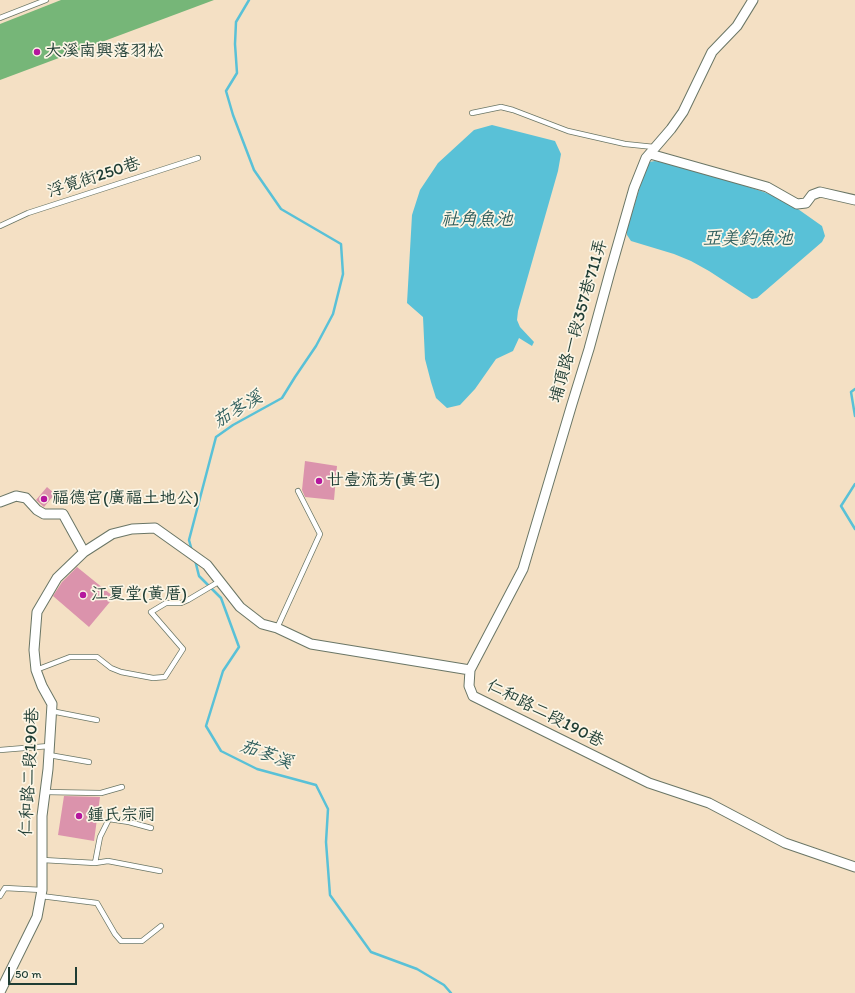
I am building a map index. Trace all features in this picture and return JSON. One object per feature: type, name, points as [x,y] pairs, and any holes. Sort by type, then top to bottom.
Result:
[{"type":"street","name":"埔頂路一段357巷711弄","points":[[470,670],[523,569],[589,349],[634,188],[646,158],[671,129],[683,112],[712,52],[737,26],[753,0]]},
{"type":"street","points":[[653,150],[767,187],[797,204],[806,203],[812,195],[820,192],[855,200]]},
{"type":"street","points":[[0,502],[16,496],[26,498],[37,510],[44,514],[63,514],[84,552]]},
{"type":"street","name":"仁和路二段190巷","points":[[0,992],[37,917],[42,893],[42,816],[49,755],[52,704],[42,686],[36,670],[34,650],[37,612],[57,578],[84,552],[112,534],[132,529],[155,528],[207,565],[240,606],[262,624],[277,628],[311,644],[470,670],[469,686],[473,696],[649,783],[709,803],[785,843],[855,867]]},
{"type":"lane","points":[[0,18],[46,0]]},
{"type":"lane","points":[[472,113],[501,107],[513,110],[568,131],[653,150]]},
{"type":"lane","name":"浮筧街250巷","points":[[0,226],[28,213],[198,158]]},
{"type":"lane","points":[[277,628],[320,534],[298,491]]},
{"type":"lane","points":[[36,670],[70,657],[97,657],[111,668],[121,672],[153,678],[165,678],[183,649],[151,612],[166,603],[181,603],[188,600],[220,581]]},
{"type":"lane","points":[[51,711],[97,720]]},
{"type":"lane","points":[[0,750],[49,746]]},
{"type":"lane","points":[[49,755],[89,762]]},
{"type":"lane","points":[[45,792],[101,793],[122,787]]},
{"type":"lane","points":[[95,863],[100,838],[109,819],[129,822],[151,828]]},
{"type":"lane","points":[[43,860],[95,863],[108,861],[160,871]]},
{"type":"lane","points":[[0,896],[5,888],[97,903],[115,934],[121,941],[142,941],[161,926]]},
{"type":"green space","name":"大溪南興落羽松","points":[[61,0],[214,0],[0,80],[0,24]]},
{"type":"water","name":"社角魚池","points":[[492,125],[555,141],[561,154],[558,171],[518,311],[517,320],[520,327],[534,342],[532,346],[519,338],[513,351],[496,359],[475,389],[460,405],[447,408],[436,398],[431,382],[425,359],[423,317],[407,303],[412,215],[420,190],[438,163],[474,130]]},
{"type":"water","name":"亞美釣魚池","points":[[655,161],[687,167],[764,192],[788,202],[822,226],[825,236],[822,242],[757,298],[752,299],[691,261],[674,254],[631,241],[627,235],[627,229],[646,167],[649,162]]},
{"type":"building","name":"廿壹流芳(黃宅)","points":[[305,461],[337,466],[334,500],[305,497],[302,490]]},
{"type":"building","name":"福德宮(廣福土地公)","points":[[47,487],[55,494],[44,507],[36,500]]},
{"type":"building","name":"江夏堂(黃厝)","points":[[77,567],[114,597],[89,627],[53,596],[62,582]]},
{"type":"building","name":"鍾氏宗祠","points":[[64,796],[100,797],[94,841],[58,835]]},
{"type":"waterway","name":"茄苳溪","points":[[192,551],[189,540],[216,437],[233,425],[282,398],[316,346],[333,314],[343,274],[341,244],[281,209],[254,170],[233,115],[226,91],[237,73],[235,44],[236,22],[249,0]]},
{"type":"waterway","points":[[855,389],[851,392],[855,416]]},
{"type":"waterway","points":[[855,484],[841,506],[855,529]]},
{"type":"waterway","name":"茄苳溪","points":[[195,560],[199,576],[221,598],[239,647],[223,671],[206,726],[221,751],[257,769],[316,785],[328,809],[326,842],[330,895],[371,952],[417,969],[444,985],[451,993]]},
{"type":"place","name":"大溪南興落羽松","points":[[37,52]]},
{"type":"place","name":"廿壹流芳(黃宅)","points":[[319,481]]},
{"type":"place","name":"福德宮(廣福土地公)","points":[[44,499]]},
{"type":"place","name":"江夏堂(黃厝)","points":[[83,595]]},
{"type":"place","name":"鍾氏宗祠","points":[[79,816]]}]
